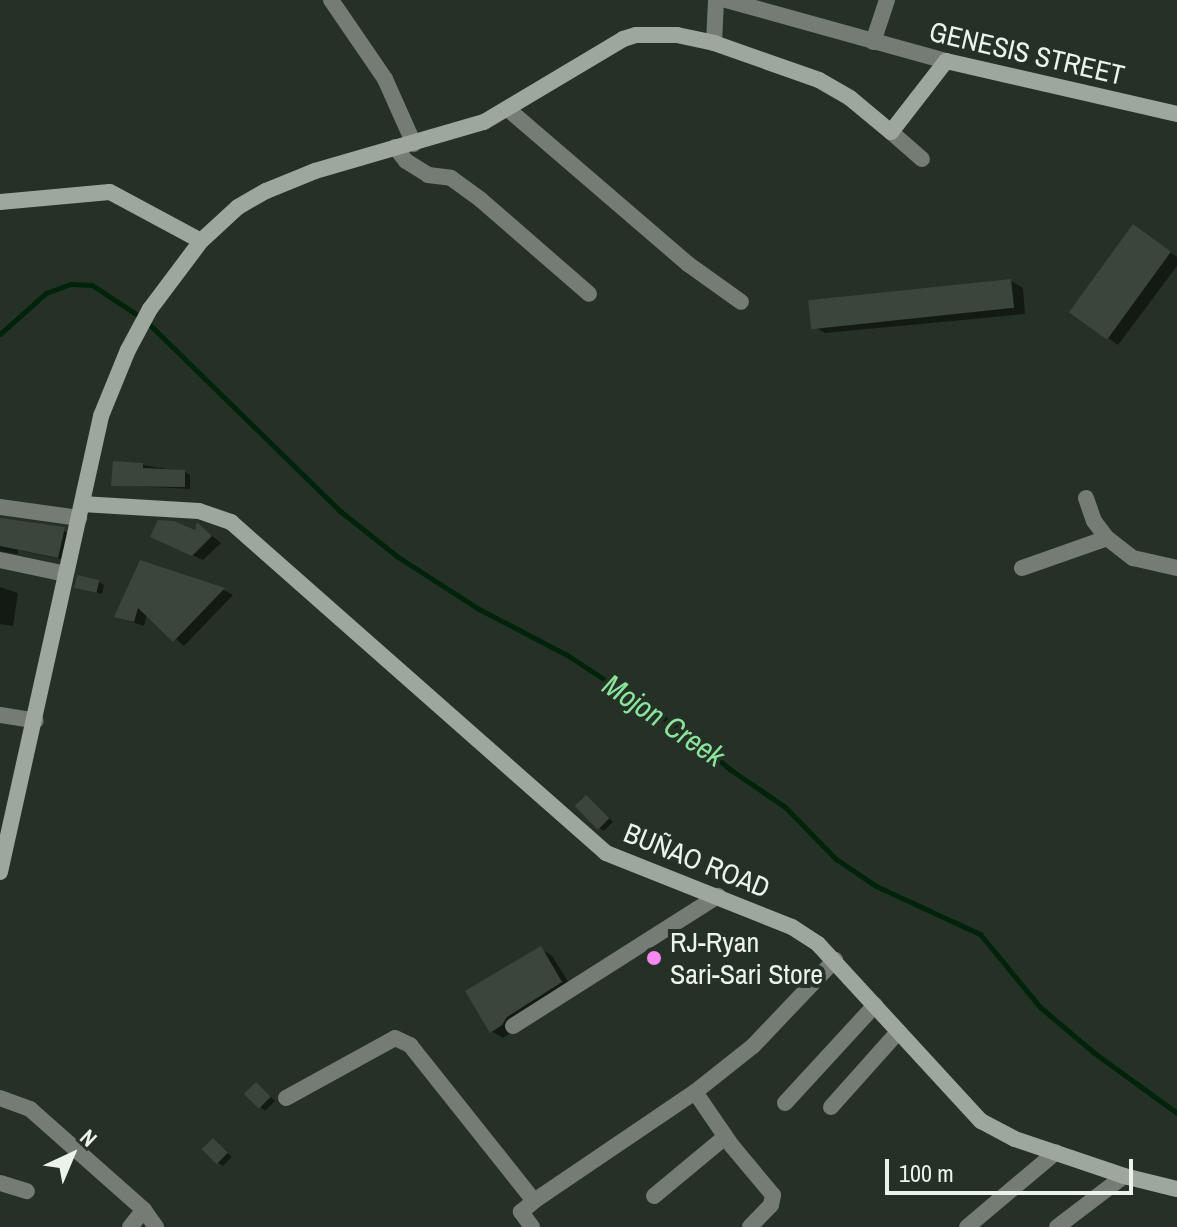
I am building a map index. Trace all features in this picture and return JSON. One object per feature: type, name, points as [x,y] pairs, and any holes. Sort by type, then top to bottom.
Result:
[{"type":"street","points":[[331,0],[385,79],[414,144]]},
{"type":"street","points":[[714,43],[716,0]]},
{"type":"street","name":"GENESIS STREET","points":[[726,0],[946,61],[1177,114]]},
{"type":"street","points":[[873,42],[887,0]]},
{"type":"street","points":[[0,872],[36,721],[101,416],[128,350],[150,309],[201,241],[238,207],[266,191],[315,171],[459,132],[509,110],[623,39],[654,33],[714,43],[819,80],[850,98],[922,159]]},
{"type":"street","points":[[891,132],[946,61]]},
{"type":"street","points":[[509,110],[688,264],[741,302]]},
{"type":"street","points":[[395,147],[406,161],[428,175],[451,178],[481,200],[589,294]]},
{"type":"street","points":[[0,202],[110,192],[201,241]]},
{"type":"street","points":[[1086,498],[1094,521],[1107,538],[1133,558],[1177,568]]},
{"type":"street","points":[[0,507],[80,511]]},
{"type":"street","name":"BUÑAO ROAD","points":[[80,511],[199,511],[231,522],[606,853],[792,927],[818,944],[981,1121],[1005,1135],[1124,1176],[1177,1189]]},
{"type":"street","points":[[1022,568],[1107,538]]},
{"type":"street","points":[[0,560],[66,574]]},
{"type":"street","points":[[0,715],[36,721]]},
{"type":"street","points":[[513,1026],[718,896]]},
{"type":"street","points":[[532,1227],[521,1212],[695,1092],[753,1046],[835,960]]},
{"type":"street","points":[[785,1103],[875,1005]]},
{"type":"street","points":[[831,1107],[898,1032]]},
{"type":"street","points":[[286,1098],[395,1038],[410,1045],[534,1201]]},
{"type":"street","points":[[695,1092],[725,1137],[773,1195],[771,1205],[750,1227]]},
{"type":"street","points":[[0,1098],[30,1109],[144,1210],[156,1227]]},
{"type":"street","points":[[654,1196],[725,1137]]},
{"type":"street","points":[[967,1227],[1056,1152]]},
{"type":"street","points":[[1057,1227],[1124,1176]]},
{"type":"street","points":[[0,1183],[27,1191]]},
{"type":"street","points":[[130,1227],[144,1210]]},
{"type":"building","points":[[1133,224],[1171,252],[1107,340],[1069,312]]},
{"type":"building","points":[[1011,279],[1014,308],[811,329],[808,300]]},
{"type":"building","points":[[113,461],[143,463],[143,468],[185,470],[185,487],[111,486]]},
{"type":"building","points":[[0,518],[65,527],[58,558],[0,546]]},
{"type":"building","points":[[158,520],[174,521],[195,530],[197,522],[212,536],[192,556],[150,537]]},
{"type":"building","points":[[140,560],[225,588],[173,642],[138,608],[134,622],[114,617]]},
{"type":"building","points":[[77,575],[99,580],[96,593],[74,588]]},
{"type":"building","points":[[586,795],[609,818],[598,830],[575,806]]},
{"type":"building","points":[[541,946],[562,982],[507,1017],[490,1033],[465,991]]},
{"type":"building","points":[[256,1082],[271,1097],[259,1109],[244,1094]]},
{"type":"building","points":[[213,1138],[228,1153],[217,1164],[202,1149]]},
{"type":"waterway","name":"Mojon Creek","points":[[0,334],[46,293],[71,284],[92,285],[139,316]]},
{"type":"waterway","name":"Mojon Creek","points":[[150,325],[340,511],[398,557],[477,608],[567,655],[685,732],[731,770],[785,807],[836,859],[876,886],[980,934],[1040,1007],[1093,1052],[1177,1113]]},
{"type":"place","name":"RJ-Ryan Sari-Sari Store","points":[[654,958]]}]
